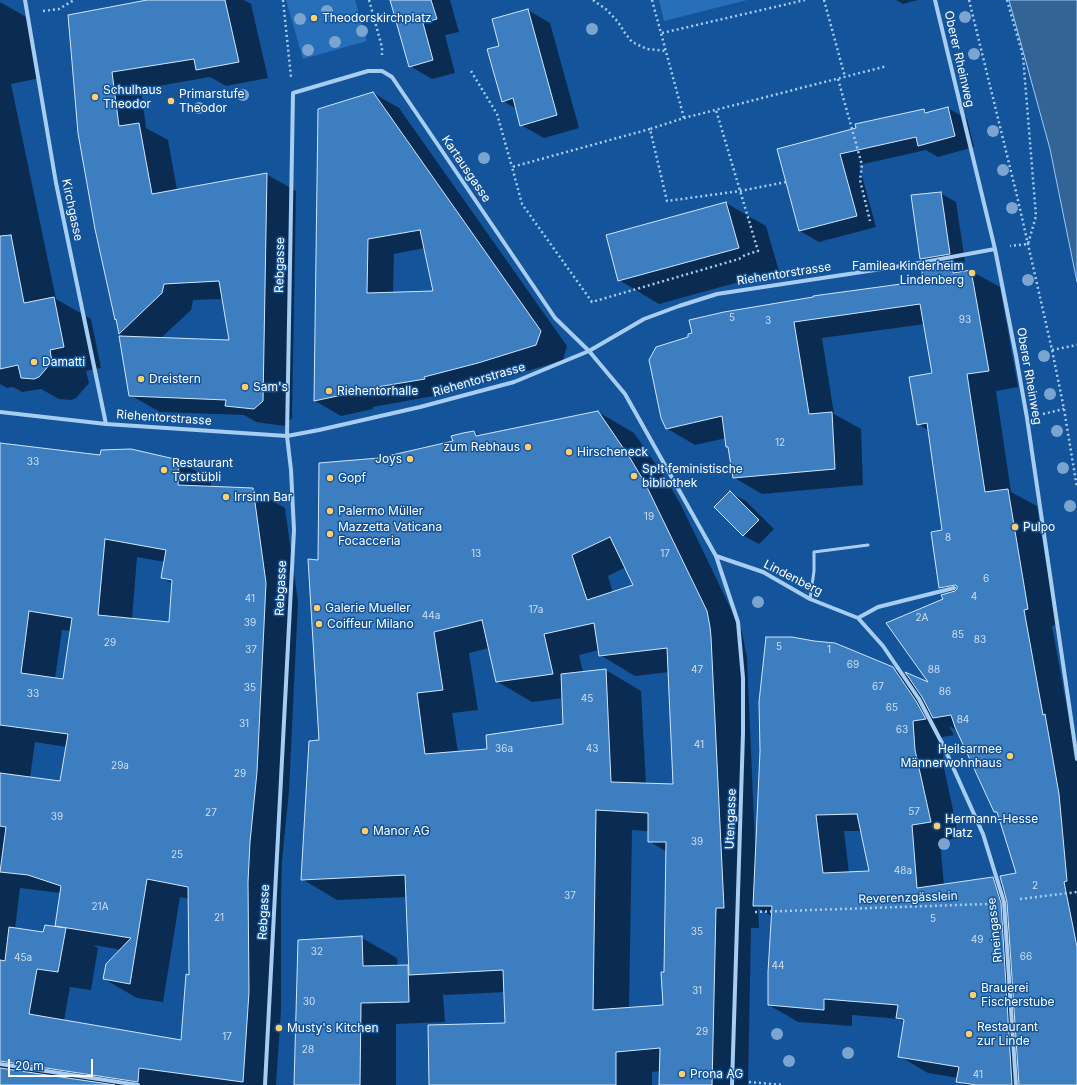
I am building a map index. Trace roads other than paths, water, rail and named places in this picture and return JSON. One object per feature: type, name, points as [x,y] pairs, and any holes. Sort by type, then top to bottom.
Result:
[{"type":"street","name":"Kirchgasse","points":[[25,0],[56,182],[106,424]]},
{"type":"street","name":"Oberer Rheinweg","points":[[935,0],[994,249],[1027,418],[1077,759]]},
{"type":"street","name":"Kartausgasse","points":[[293,93],[368,72],[382,71],[392,77],[555,318],[589,351]]},
{"type":"street","name":"Rebgasse","points":[[266,1085],[294,530],[291,470],[287,436],[293,93]]},
{"type":"street","name":"Riehentorstrasse","points":[[0,412],[106,424],[287,436],[420,407],[514,382],[589,351],[644,319],[717,294],[908,265],[994,249]]},
{"type":"street","points":[[589,351],[625,394],[716,556]]},
{"type":"street","name":"Lindenberg","points":[[716,556],[763,572],[810,599],[858,618]]},
{"type":"street","name":"Utengasse","points":[[716,556],[738,622],[743,678],[743,733],[732,1083]]},
{"type":"street","points":[[858,618],[878,607],[954,588]]},
{"type":"street","name":"Rheingasse","points":[[858,618],[883,646],[919,699],[943,745],[983,834],[1004,902],[1016,1085]]},
{"type":"street","points":[[0,1064],[138,1085]]},
{"type":"lane","points":[[810,599],[814,571],[814,552],[868,545]]},
{"type":"place","name":"Theodorskirchplatz","points":[[314,18]]},
{"type":"place","name":"Schulhaus Theodor","points":[[95,97]]},
{"type":"place","name":"Primarstufe Theodor","points":[[171,101]]},
{"type":"place","name":"Familea Kinderheim Lindenberg","points":[[972,273]]},
{"type":"place","name":"Damatti","points":[[34,362]]},
{"type":"place","name":"Dreistern","points":[[141,379]]},
{"type":"place","name":"Sam's","points":[[245,387]]},
{"type":"place","name":"Riehentorhalle","points":[[329,391]]},
{"type":"place","name":"zum Rebhaus","points":[[528,447]]},
{"type":"place","name":"Hirscheneck","points":[[569,452]]},
{"type":"place","name":"Joys","points":[[410,459]]},
{"type":"place","name":"Restaurant Torstübli","points":[[164,470]]},
{"type":"place","name":"Sp!t feministische bibliothek","points":[[634,476]]},
{"type":"place","name":"Gopf","points":[[330,478]]},
{"type":"place","name":"Irrsinn Bar","points":[[226,497]]},
{"type":"place","name":"Palermo Müller","points":[[330,511]]},
{"type":"place","name":"Pulpo","points":[[1015,527]]},
{"type":"place","name":"Mazzetta Vaticana Focacceria","points":[[330,534]]},
{"type":"place","name":"Galerie Mueller","points":[[317,608]]},
{"type":"place","name":"Coiffeur Milano","points":[[319,624]]},
{"type":"place","name":"Heilsarmee Männerwohnhaus","points":[[1010,756]]},
{"type":"place","name":"Hermann-Hesse Platz","points":[[937,826]]},
{"type":"place","name":"Manor AG","points":[[365,831]]},
{"type":"place","name":"Brauerei Fischerstube","points":[[973,995]]},
{"type":"place","name":"Musty's Kitchen","points":[[279,1028]]},
{"type":"place","name":"Restaurant zur Linde","points":[[969,1034]]},
{"type":"place","name":"Prona AG","points":[[682,1074]]}]
